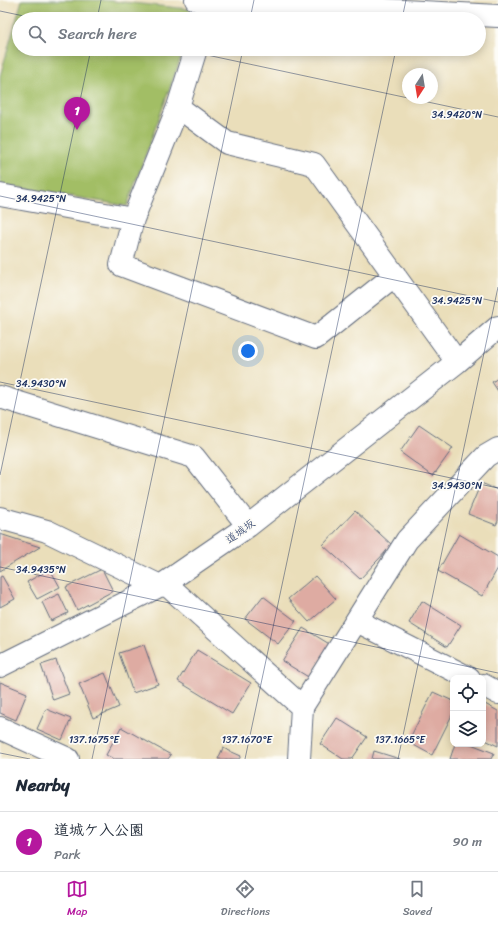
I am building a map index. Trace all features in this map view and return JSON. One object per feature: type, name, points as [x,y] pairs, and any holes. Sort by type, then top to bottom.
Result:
[{"type":"street","points":[[206,5],[392,12]]},
{"type":"street","points":[[486,16],[498,16]]},
{"type":"street","points":[[194,56],[178,107],[133,219],[121,265],[316,338],[395,275]]},
{"type":"street","points":[[178,107],[227,143],[314,164],[457,362]]},
{"type":"street","points":[[0,195],[133,219]]},
{"type":"street","name":"道城坂","points":[[0,666],[162,584],[248,526],[498,328]]},
{"type":"street","points":[[0,397],[194,457],[248,526]]},
{"type":"street","points":[[299,759],[302,707],[407,540],[486,456],[498,449]]},
{"type":"street","points":[[0,518],[47,532],[162,584],[302,707]]},
{"type":"street","points":[[357,621],[463,675]]},
{"type":"street","points":[[486,687],[498,693]]},
{"type":"street","points":[[0,728],[68,759]]},
{"type":"green space","points":[[22,0],[103,0],[198,10],[197,12],[19,12]]},
{"type":"green space","points":[[12,35],[12,56],[181,56],[127,206],[0,184],[0,76]]},
{"type":"building","points":[[498,378],[498,391],[492,382]]},
{"type":"building","points":[[419,425],[453,448],[433,476],[400,452]]},
{"type":"building","points":[[481,483],[498,490],[498,521],[496,525],[468,514]]},
{"type":"building","points":[[355,511],[392,545],[360,579],[323,545]]},
{"type":"building","points":[[0,534],[40,547],[0,571]]},
{"type":"building","points":[[459,534],[498,557],[498,568],[482,596],[438,571]]},
{"type":"building","points":[[50,569],[60,587],[37,599],[27,582]]},
{"type":"building","points":[[102,569],[113,591],[77,610],[66,587]]},
{"type":"building","points":[[2,576],[15,599],[0,607],[0,577]]},
{"type":"building","points":[[315,576],[336,599],[309,622],[288,599]]},
{"type":"building","points":[[59,594],[68,613],[51,621],[42,602]]},
{"type":"building","points":[[263,596],[296,621],[278,644],[245,619]]},
{"type":"building","points":[[422,601],[461,625],[447,647],[409,623]]},
{"type":"building","points":[[303,628],[331,645],[310,678],[282,661]]},
{"type":"building","points":[[144,645],[158,684],[133,693],[119,653]]},
{"type":"building","points":[[197,650],[251,683],[232,714],[178,681]]},
{"type":"building","points":[[56,660],[69,694],[53,700],[41,665]]},
{"type":"building","points":[[105,673],[119,707],[93,718],[79,684]]},
{"type":"building","points":[[0,682],[27,693],[16,720],[0,713]]},
{"type":"building","points":[[433,692],[450,700],[450,719],[432,755],[408,742]]},
{"type":"building","points":[[486,705],[498,711],[498,746],[486,740]]},
{"type":"building","points":[[46,709],[71,719],[62,740],[37,729]]},
{"type":"building","points":[[337,718],[367,737],[352,759],[343,759],[320,744]]},
{"type":"building","points":[[121,727],[171,755],[168,759],[114,759],[106,755]]},
{"type":"building","points":[[454,747],[479,747],[494,753],[491,759],[450,759]]},
{"type":"building","points":[[223,748],[241,756],[239,759],[218,759]]},
{"type":"building","points":[[374,751],[400,759],[372,759]]},
{"type":"place","name":"道城ケ入公園","points":[[77,130]]}]
